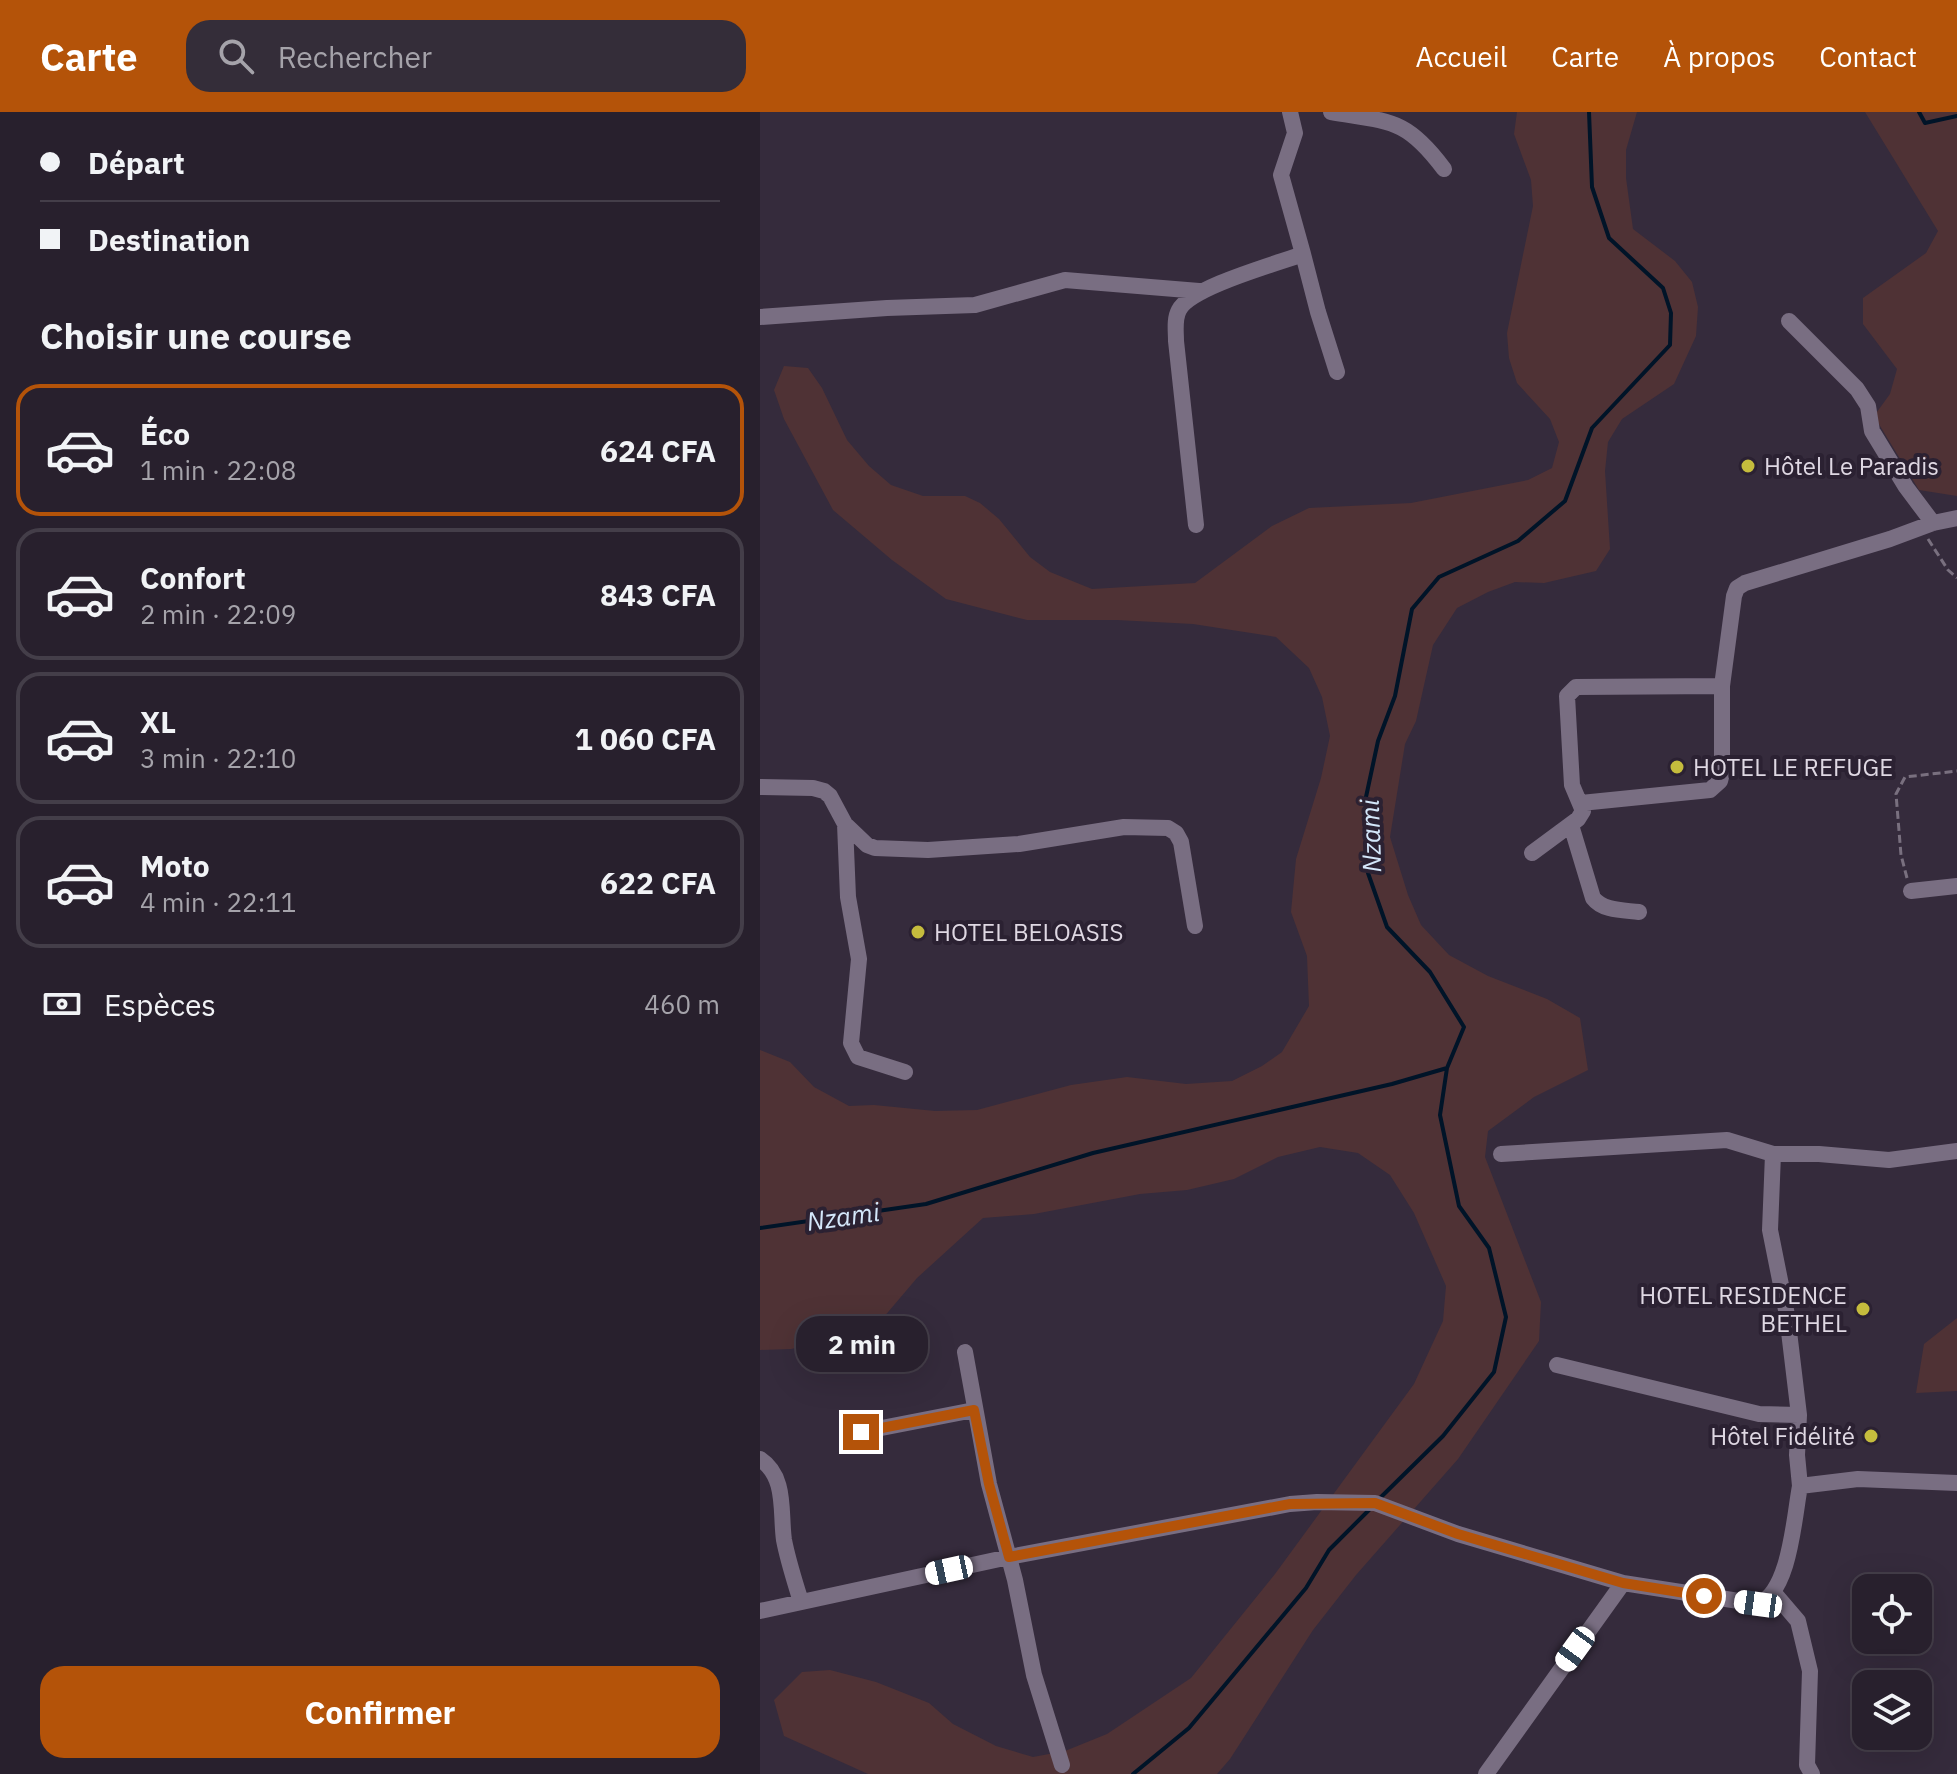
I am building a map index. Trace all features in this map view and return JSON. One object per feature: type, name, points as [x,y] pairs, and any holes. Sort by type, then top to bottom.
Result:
[{"type":"street","points":[[1290,112],[1295,133],[1281,175],[1337,372]]},
{"type":"street","points":[[1331,112],[1397,124],[1427,146],[1444,169]]},
{"type":"street","points":[[1196,525],[1176,341],[1179,309],[1199,291],[1303,254]]},
{"type":"street","points":[[760,317],[975,305],[1065,280],[1199,291]]},
{"type":"street","points":[[1789,321],[1857,389],[1868,406],[1872,431],[1926,525]]},
{"type":"street","points":[[1581,803],[1710,790],[1717,786],[1722,773],[1722,686],[1737,588],[1926,525],[1957,518]]},
{"type":"street","points":[[1532,853],[1582,815],[1581,803],[1572,785],[1567,696],[1570,691],[1576,687],[1722,686]]},
{"type":"street","points":[[760,787],[824,791],[845,824],[867,845],[875,848],[928,850],[1019,844],[1124,827],[1168,828],[1176,833],[1181,842],[1195,926]]},
{"type":"street","points":[[845,824],[848,897],[859,959],[851,1043],[858,1057],[905,1072]]},
{"type":"street","points":[[1571,825],[1597,904],[1639,912]]},
{"type":"street","points":[[1911,891],[1957,886]]},
{"type":"street","points":[[1501,1154],[1727,1140],[1773,1154],[1889,1160],[1957,1151]]},
{"type":"street","points":[[760,1611],[1009,1557],[1290,1504],[1375,1503],[1458,1534],[1623,1583],[1758,1604],[1767,1601],[1774,1593],[1787,1559],[1800,1486],[1797,1455],[1799,1415],[1787,1315],[1770,1230],[1773,1154]]},
{"type":"street","points":[[965,1352],[989,1484],[1009,1557],[1034,1675],[1062,1765]]},
{"type":"street","points":[[1557,1365],[1759,1414],[1799,1415]]},
{"type":"street","points":[[861,1432],[974,1410]]},
{"type":"street","points":[[760,1459],[773,1470],[779,1485],[784,1540],[801,1602]]},
{"type":"street","points":[[1800,1486],[1858,1479],[1957,1483]]},
{"type":"street","points":[[1486,1774],[1623,1583]]},
{"type":"street","points":[[1774,1593],[1798,1621],[1810,1671],[1807,1765],[1812,1774]]},
{"type":"path","points":[[1926,525],[1948,570],[1957,578]]},
{"type":"path","points":[[1911,891],[1901,855],[1896,794],[1905,777],[1957,771]]},
{"type":"shaded area","points":[[1517,112],[1637,112],[1626,150],[1626,178],[1633,229],[1675,261],[1692,282],[1698,307],[1696,336],[1674,384],[1622,419],[1608,442],[1605,471],[1610,549],[1596,571],[1544,583],[1515,582],[1488,592],[1457,608],[1433,645],[1416,721],[1405,744],[1390,837],[1421,925],[1449,955],[1488,976],[1547,999],[1580,1018],[1588,1070],[1534,1097],[1488,1131],[1485,1157],[1541,1302],[1539,1341],[1458,1459],[1356,1575],[1313,1630],[1230,1759],[1217,1774],[868,1774],[784,1736],[774,1700],[802,1672],[830,1670],[876,1682],[929,1703],[953,1724],[996,1746],[1033,1757],[1065,1751],[1107,1734],[1191,1678],[1275,1574],[1414,1384],[1443,1321],[1446,1286],[1414,1213],[1390,1175],[1358,1153],[1320,1147],[1278,1157],[1234,1179],[1187,1190],[1140,1194],[1034,1214],[983,1218],[917,1278],[883,1318],[841,1337],[791,1349],[760,1350],[760,1050],[790,1062],[814,1087],[849,1106],[874,1105],[935,1111],[977,1110],[1071,1085],[1127,1077],[1186,1084],[1232,1081],[1262,1066],[1282,1052],[1309,1006],[1307,956],[1291,912],[1296,859],[1321,778],[1330,736],[1322,697],[1309,668],[1276,637],[1193,624],[1027,620],[946,599],[892,560],[833,510],[784,419],[774,390],[784,366],[808,368],[822,388],[847,440],[869,466],[891,485],[923,496],[965,496],[980,503],[999,519],[1030,557],[1050,572],[1092,589],[1195,583],[1272,526],[1309,508],[1411,503],[1528,480],[1552,468],[1559,442],[1550,419],[1517,383],[1509,358],[1507,333],[1533,206],[1531,180],[1514,134]]},
{"type":"shaded area","points":[[1865,112],[1957,112],[1957,496],[1919,490],[1874,416],[1890,394],[1897,369],[1863,324],[1863,298],[1926,253],[1938,231]]},
{"type":"shaded area","points":[[1957,1318],[1957,1391],[1916,1393],[1924,1344]]},
{"type":"waterway","name":"Nzami","points":[[760,1228],[926,1204],[1093,1153],[1392,1084],[1447,1068],[1464,1027],[1430,972],[1387,927],[1368,873],[1366,797],[1378,741],[1395,696],[1412,609],[1439,577],[1518,541],[1565,501],[1592,428],[1670,345],[1671,313],[1663,288],[1609,238],[1592,187],[1589,112]]},
{"type":"waterway","name":"Nzami","points":[[1919,112],[1925,123],[1957,116]]},
{"type":"waterway","points":[[1379,1499],[1443,1436],[1494,1372],[1506,1317],[1489,1248],[1459,1206],[1440,1115],[1447,1068]]},
{"type":"waterway","points":[[1133,1774],[1189,1728],[1306,1588],[1329,1550],[1370,1509]]},
{"type":"place","name":"Hôtel Le Paradis","points":[[1748,466]]},
{"type":"place","name":"HOTEL LE REFUGE","points":[[1677,767]]},
{"type":"place","name":"HOTEL BELOASIS","points":[[918,932]]},
{"type":"place","name":"HOTEL RESIDENCE BETHEL","points":[[1863,1309]]},
{"type":"place","name":"Hôtel Fidélité","points":[[1871,1436]]},
{"type":"route","points":[[861,1432],[974,1410],[989,1484],[1009,1557],[1290,1504],[1375,1503],[1458,1534],[1623,1583],[1704,1596]]}]
